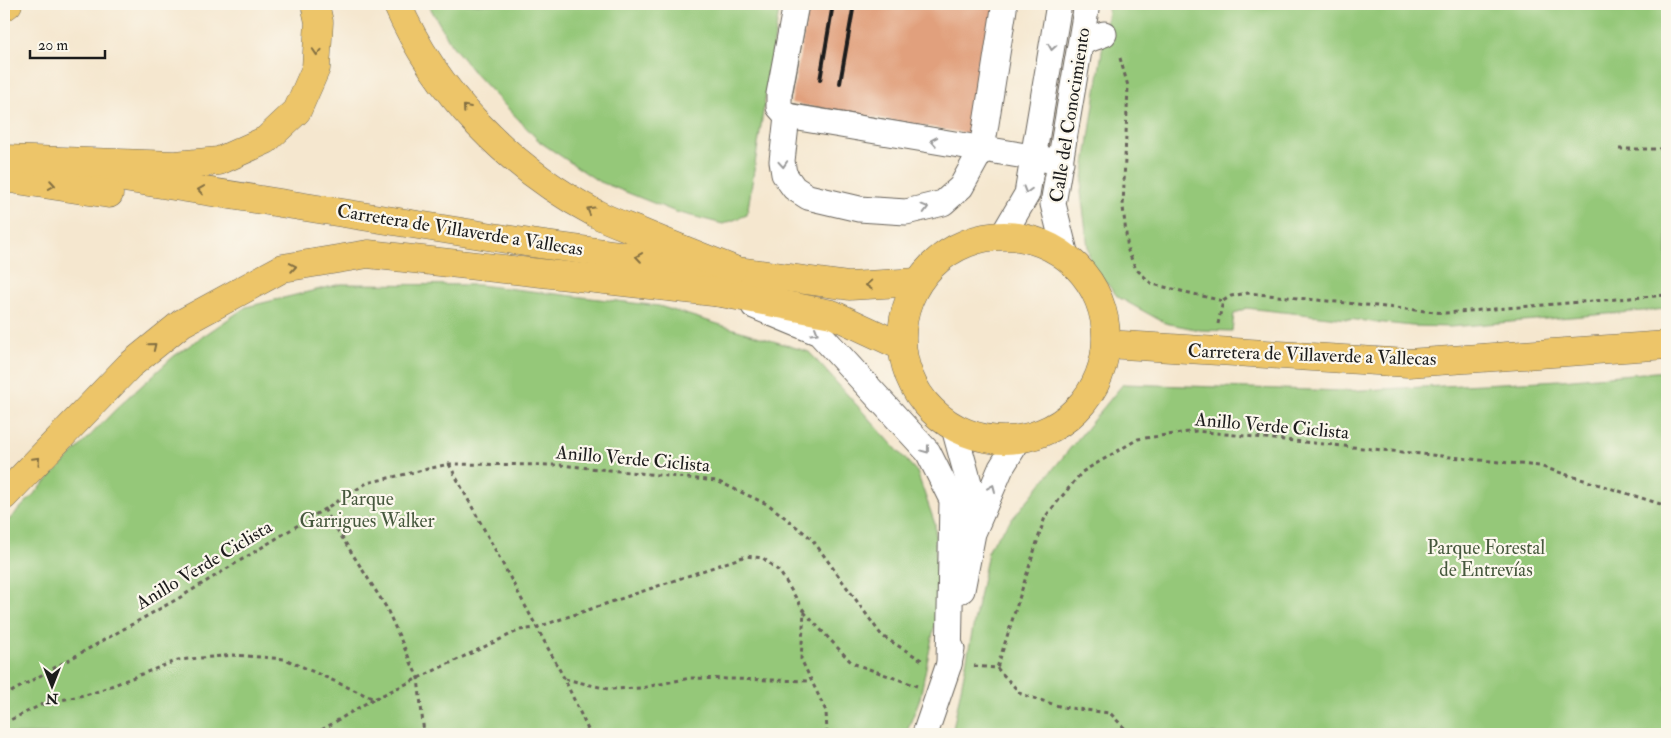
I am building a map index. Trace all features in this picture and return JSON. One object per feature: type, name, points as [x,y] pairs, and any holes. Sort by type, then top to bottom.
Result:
[{"type":"main road","points":[[4,7],[8,4]]},
{"type":"main road","points":[[5,165],[175,165],[219,161],[266,140],[297,110],[316,68],[319,22],[315,4]]},
{"type":"main road","points":[[398,4],[409,31],[439,78],[490,136],[538,178],[596,214],[727,281]]},
{"type":"main road","name":"Carretera de Villaverde a Vallecas","points":[[5,165],[531,243],[727,281],[832,314],[901,346]]},
{"type":"main road","points":[[1003,235],[1037,240],[1066,256],[1090,280],[1104,311],[1107,344],[1099,378],[1080,407],[1052,428],[1019,439],[985,439],[954,428],[928,407],[909,379],[901,346],[904,312],[918,282],[940,257],[970,241],[1003,235]]},
{"type":"main road","points":[[4,496],[129,366],[182,323],[283,268],[368,254],[727,281]]},
{"type":"main road","name":"Carretera de Villaverde a Vallecas","points":[[727,281],[849,286],[918,282]]},
{"type":"main road","name":"Carretera de Villaverde a Vallecas","points":[[1107,344],[1408,363],[1667,345]]},
{"type":"street","points":[[796,4],[779,94],[779,107],[787,116],[1061,162]]},
{"type":"street","name":"Calle del Conocimiento","points":[[1003,235],[1027,194],[1059,4]]},
{"type":"street","name":"Calle del Conocimiento","points":[[1066,256],[1053,204],[1061,162],[1093,38],[1087,4]]},
{"type":"street","points":[[787,116],[782,161],[784,174],[794,188],[808,198],[859,209],[906,212],[943,203],[961,187],[982,149],[1004,9]]},
{"type":"street","points":[[727,281],[819,333],[928,452],[952,500],[949,664]]},
{"type":"street","points":[[954,428],[969,484],[973,533]]},
{"type":"street","points":[[925,734],[949,664],[973,533],[1001,468],[1019,439]]},
{"type":"path","points":[[1120,58],[1128,86],[1124,206],[1128,251],[1136,269],[1152,284],[1223,301]]},
{"type":"path","points":[[1619,149],[1667,149]]},
{"type":"path","points":[[1214,351],[1218,317],[1223,301],[1231,296],[1248,293],[1444,313],[1667,295]]},
{"type":"path","name":"Anillo Verde Ciclista","points":[[4,696],[179,598],[367,483],[449,464],[560,465],[717,481],[770,505],[812,539],[849,594],[882,636],[925,662],[998,668],[1045,517],[1082,472],[1138,439],[1196,431],[1539,466],[1667,506]]},
{"type":"path","points":[[449,464],[535,628],[564,678],[590,734]]},
{"type":"path","points":[[324,509],[386,607],[418,678],[424,734]]},
{"type":"path","points":[[315,734],[374,699],[520,630],[535,628],[746,556],[764,558],[780,572],[804,611],[852,663],[926,690]]},
{"type":"path","points":[[804,611],[801,659],[826,711],[827,734]]},
{"type":"path","points":[[4,723],[43,704],[92,693],[178,660],[234,655],[285,659],[374,699]]},
{"type":"path","points":[[998,668],[1021,694],[1062,707],[1110,713],[1130,734]]},
{"type":"path","points":[[564,678],[608,689],[641,688],[690,678],[810,681]]},
{"type":"green space","points":[[428,4],[780,4],[747,215],[723,224],[676,212],[598,181],[540,142],[477,76],[451,44]]},
{"type":"green space","points":[[1109,4],[1667,4],[1667,309],[1450,327],[1412,326],[1246,308],[1234,314],[1232,331],[1200,330],[1165,323],[1118,297],[1090,263],[1081,192]]},
{"type":"green space","name":"Parque Garrigues Walker","points":[[341,284],[479,285],[659,306],[809,352],[917,472],[935,524],[937,613],[920,698],[906,734],[4,734],[4,525],[115,410],[174,356],[246,307]]},
{"type":"green space","name":"Parque Forestal de Entrevías","points":[[1667,371],[1667,734],[952,734],[989,547],[1123,384],[1344,391],[1561,380]]},
{"type":"building","points":[[809,4],[998,4],[975,135],[791,103]]},
{"type":"railway","points":[[820,80],[833,4]]},
{"type":"railway","points":[[840,83],[854,4]]}]
